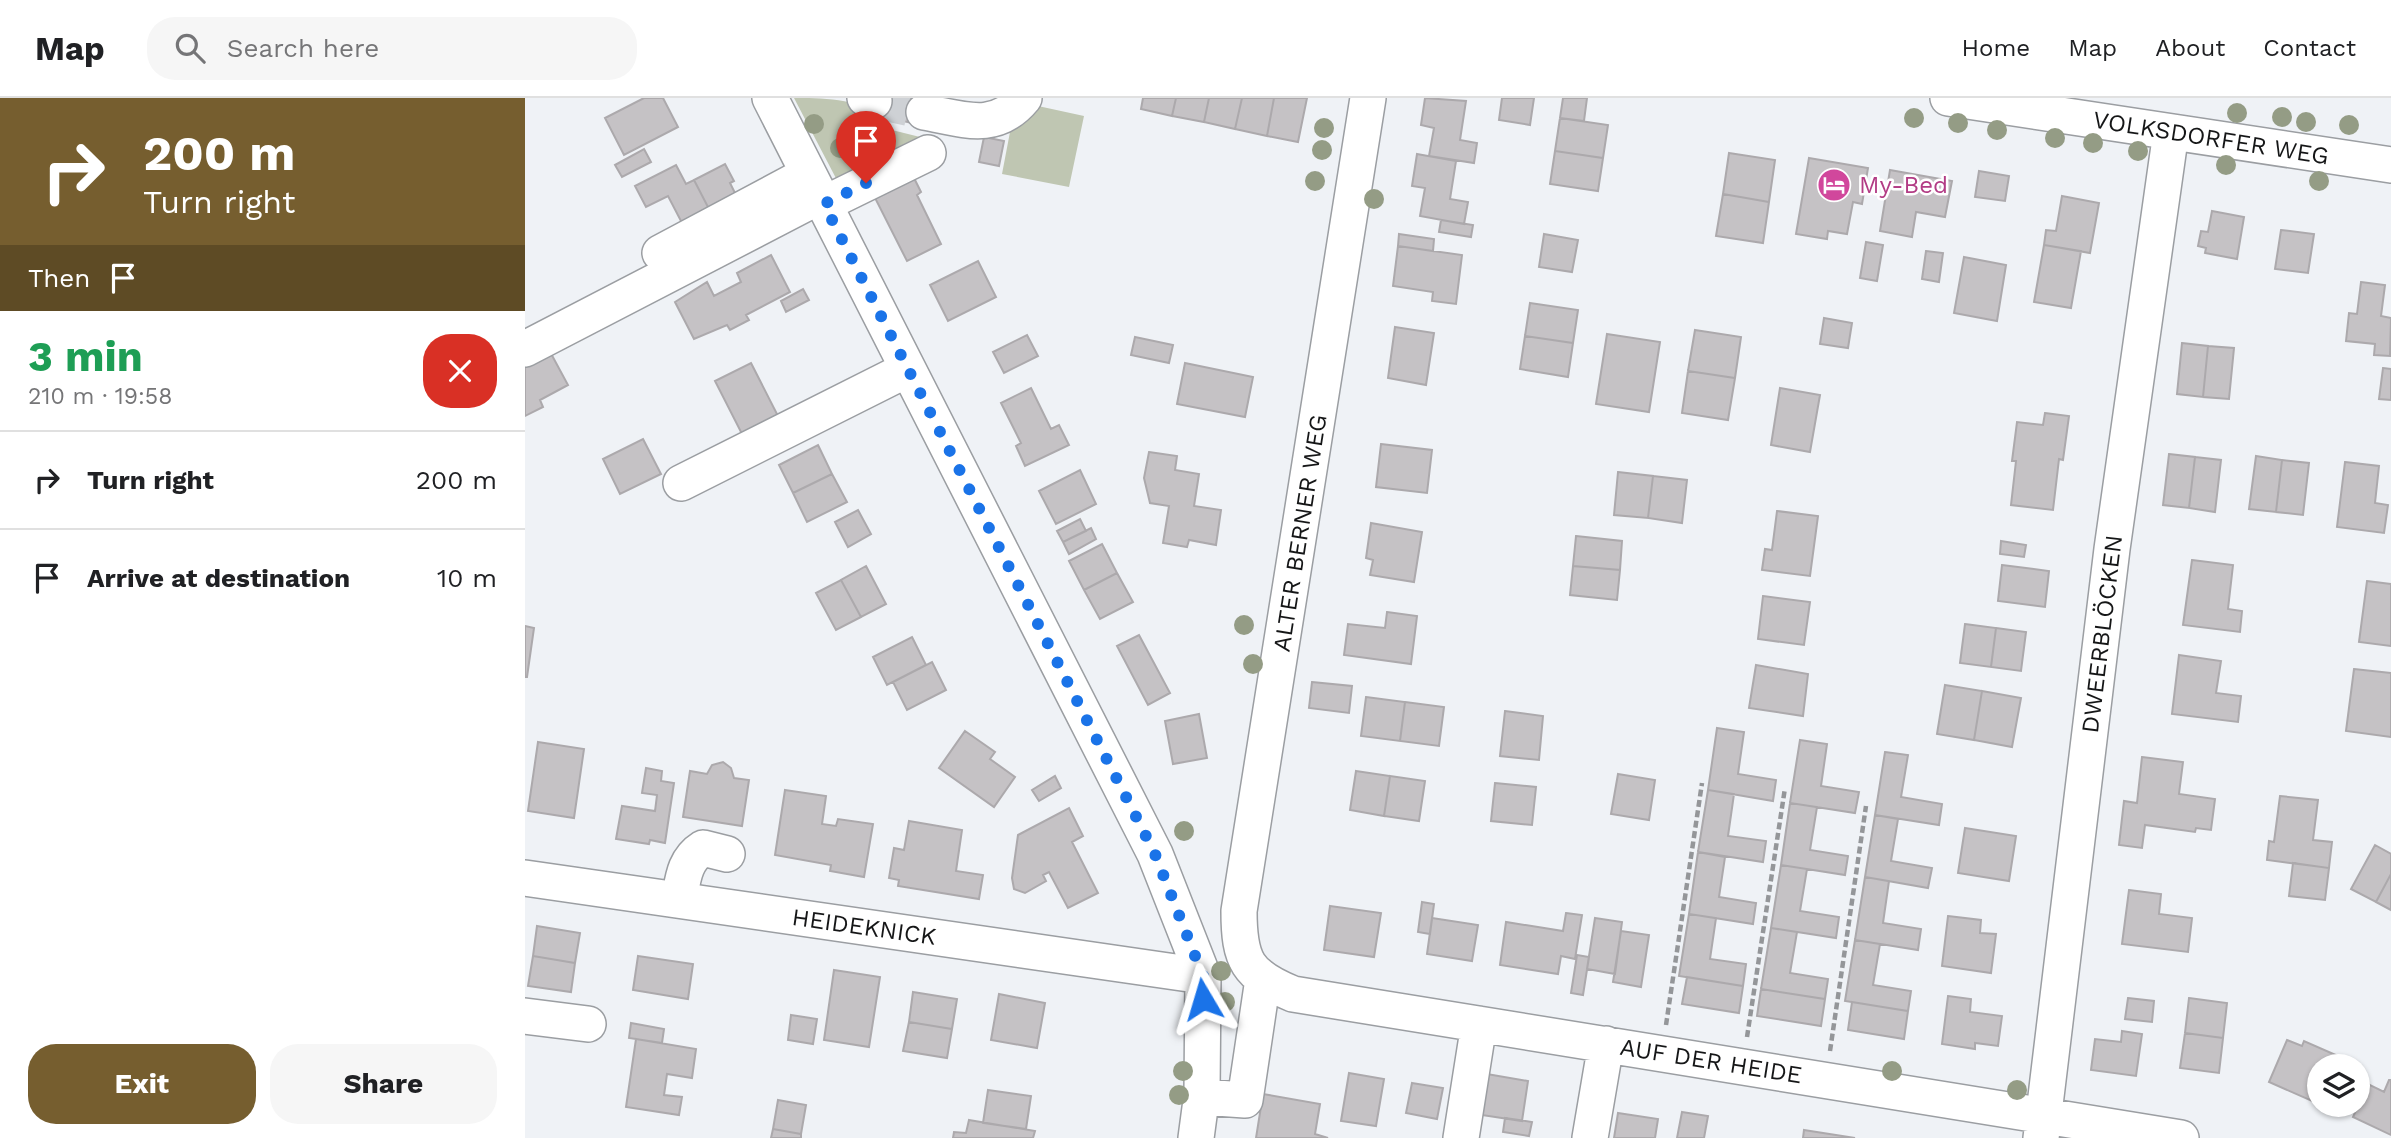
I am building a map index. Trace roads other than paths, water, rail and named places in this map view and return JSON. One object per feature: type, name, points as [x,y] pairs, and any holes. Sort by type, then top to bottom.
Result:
[{"type":"street","points":[[770,98],[1155,854],[1203,976],[1202,1097],[1196,1138]]},
{"type":"street","points":[[977,98],[996,103],[1014,102],[1023,98]]},
{"type":"street","points":[[924,111],[970,120],[995,120],[1016,108],[1023,98]]},
{"type":"street","name":"ALTER BERNER WEG","points":[[1257,973],[1239,941],[1239,911],[1368,98]]},
{"type":"street","name":"VOLKSDORFER WEG","points":[[1948,98],[2102,110],[2171,132],[2391,165]]},
{"type":"street","name":"DWEERBLÖCKEN","points":[[2043,1127],[2112,549],[2171,132]]},
{"type":"street","points":[[653,257],[817,191],[928,153]]},
{"type":"street","points":[[525,349],[817,191]]},
{"type":"street","points":[[681,483],[908,369]]},
{"type":"street","points":[[680,901],[683,879],[691,856],[703,848],[727,854]]},
{"type":"street","name":"HEIDEKNICK","points":[[525,878],[1203,976]]},
{"type":"street","points":[[1202,1097],[1245,1100],[1257,973]]},
{"type":"street","name":"AUF DER HEIDE","points":[[1257,973],[1268,984],[1293,994],[1826,1080],[2043,1127],[2181,1138]]},
{"type":"street","points":[[525,1016],[588,1024]]},
{"type":"street","points":[[1461,1138],[1479,1024]]},
{"type":"street","points":[[1590,1138],[1606,1044]]},
{"type":"tunnel","points":[[874,101],[924,112]]},
{"type":"place","name":"My-Bed","points":[[1834,185]]}]
